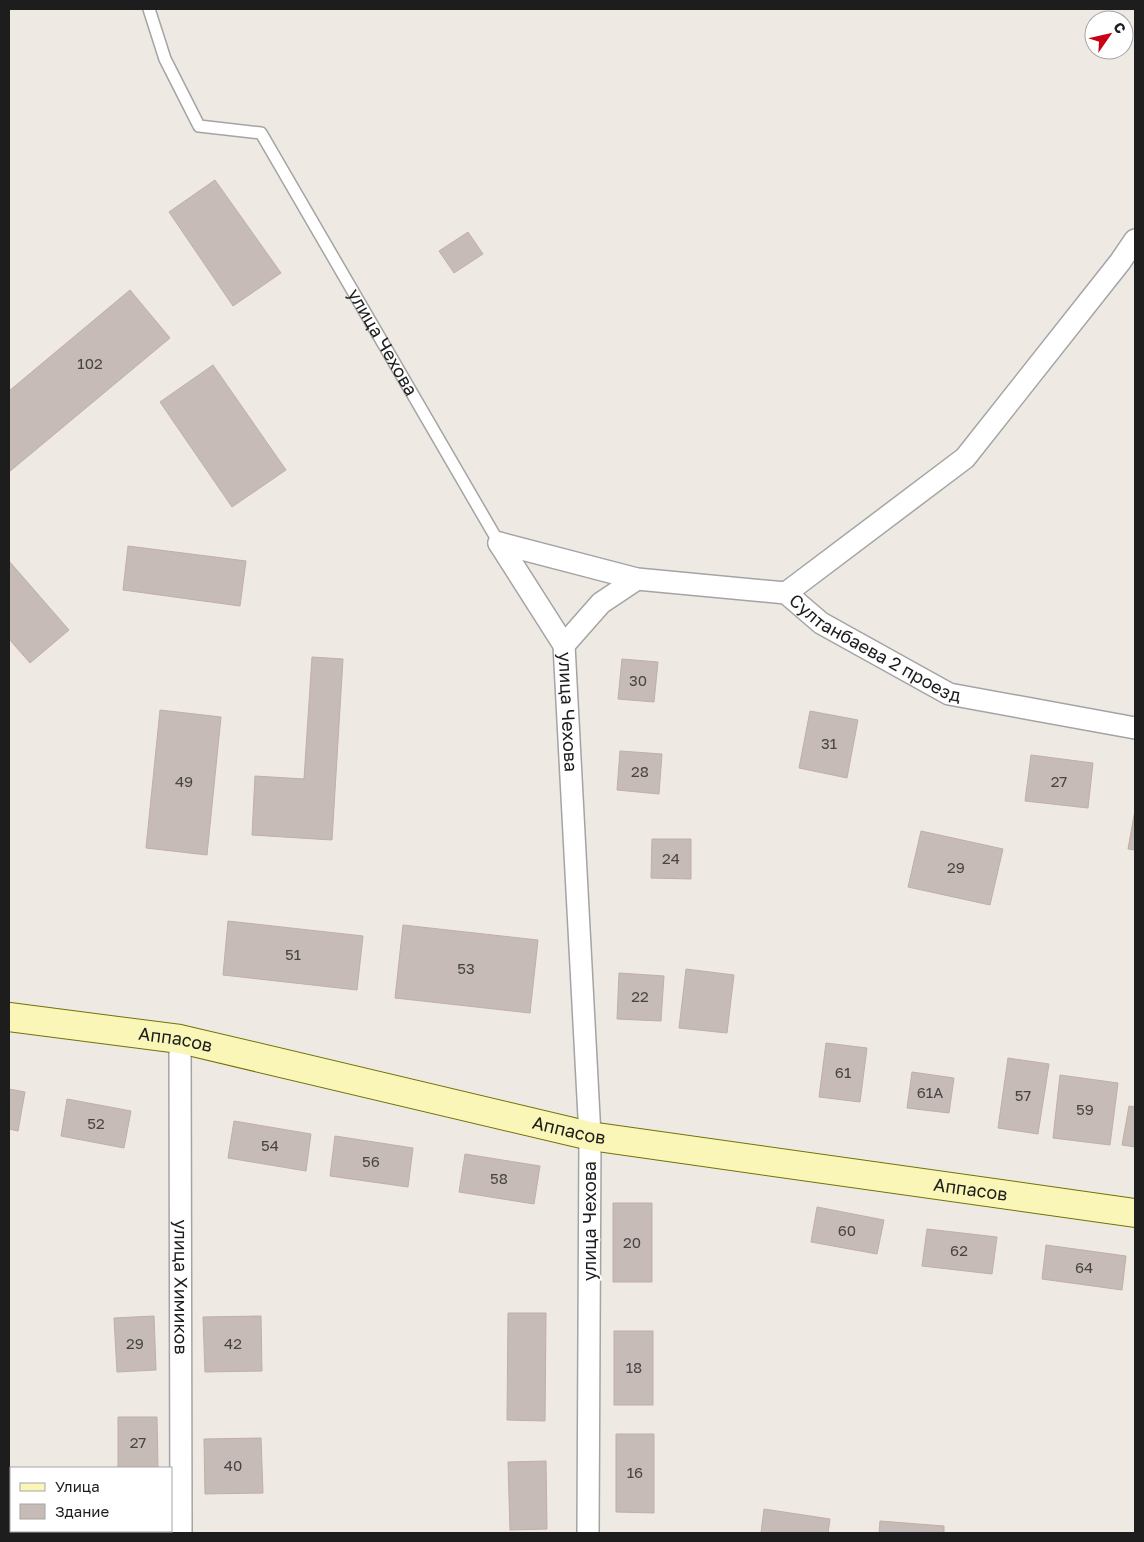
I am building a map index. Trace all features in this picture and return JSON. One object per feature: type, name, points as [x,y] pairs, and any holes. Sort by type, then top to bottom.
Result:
[{"type":"street","points":[[786,594],[965,458],[1128,265],[1135,240]]},
{"type":"street","name":"Султанбаева 2 проезд","points":[[499,543],[637,579],[786,594],[821,623],[949,694],[1135,728]]},
{"type":"street","name":"улица Чехова","points":[[499,543],[564,645],[590,1136],[588,1533]]},
{"type":"street","points":[[564,645],[601,602],[637,579]]},
{"type":"street","name":"Аппасов","points":[[9,1018],[180,1039],[590,1136],[1135,1213]]},
{"type":"street","name":"улица Химиков","points":[[180,1039],[181,1533]]},
{"type":"lane","name":"улица Чехова","points":[[149,9],[165,59],[199,126],[261,133],[499,543]]},
{"type":"building","points":[[215,180],[281,273],[233,306],[169,212]]},
{"type":"building","points":[[468,232],[483,254],[454,273],[439,251]]},
{"type":"building","points":[[130,290],[170,338],[9,472],[9,391]]},
{"type":"building","points":[[213,365],[286,470],[232,507],[160,402]]},
{"type":"building","points":[[128,546],[246,561],[240,606],[123,590]]},
{"type":"building","points":[[9,561],[69,630],[30,663],[9,639]]},
{"type":"building","points":[[312,657],[343,659],[332,840],[252,835],[255,776],[304,779]]},
{"type":"building","points":[[622,659],[658,662],[654,702],[618,699]]},
{"type":"building","points":[[160,710],[221,717],[207,855],[146,848]]},
{"type":"building","points":[[810,711],[858,720],[847,778],[799,768]]},
{"type":"building","points":[[620,751],[662,754],[659,794],[617,790]]},
{"type":"building","points":[[1031,755],[1093,763],[1088,808],[1025,801]]},
{"type":"building","points":[[1135,810],[1135,850],[1128,849]]},
{"type":"building","points":[[921,831],[1003,849],[990,905],[908,887]]},
{"type":"building","points":[[652,839],[691,839],[691,879],[651,878]]},
{"type":"building","points":[[228,921],[363,936],[357,990],[223,975]]},
{"type":"building","points":[[403,925],[538,940],[530,1013],[395,998]]},
{"type":"building","points":[[686,969],[734,975],[727,1033],[679,1028]]},
{"type":"building","points":[[619,973],[664,976],[661,1021],[617,1019]]},
{"type":"building","points":[[826,1043],[867,1048],[860,1102],[819,1097]]},
{"type":"building","points":[[1008,1058],[1049,1064],[1038,1134],[998,1128]]},
{"type":"building","points":[[912,1072],[954,1078],[949,1113],[907,1108]]},
{"type":"building","points":[[1060,1075],[1118,1083],[1110,1145],[1053,1138]]},
{"type":"building","points":[[9,1089],[25,1092],[18,1131],[9,1129]]},
{"type":"building","points":[[67,1099],[131,1111],[124,1148],[61,1136]]},
{"type":"building","points":[[1129,1106],[1135,1107],[1135,1147],[1122,1145]]},
{"type":"building","points":[[234,1121],[311,1134],[306,1171],[228,1158]]},
{"type":"building","points":[[335,1136],[413,1148],[408,1187],[330,1176]]},
{"type":"building","points":[[465,1154],[540,1166],[534,1204],[459,1192]]},
{"type":"building","points":[[613,1203],[652,1203],[652,1282],[613,1282]]},
{"type":"building","points":[[817,1207],[884,1220],[877,1254],[811,1242]]},
{"type":"building","points":[[927,1229],[997,1237],[992,1274],[922,1266]]},
{"type":"building","points":[[1046,1245],[1126,1256],[1122,1290],[1042,1279]]},
{"type":"building","points":[[508,1313],[546,1313],[545,1421],[507,1420]]},
{"type":"building","points":[[154,1316],[156,1370],[117,1372],[114,1318]]},
{"type":"building","points":[[261,1316],[262,1371],[205,1372],[203,1317]]},
{"type":"building","points":[[614,1331],[653,1331],[653,1405],[614,1405]]},
{"type":"building","points":[[118,1417],[157,1417],[158,1467],[118,1467]]},
{"type":"building","points":[[616,1434],[654,1434],[654,1513],[616,1512]]},
{"type":"building","points":[[261,1438],[263,1493],[205,1494],[204,1439]]},
{"type":"building","points":[[546,1461],[547,1529],[510,1530],[508,1462]]},
{"type":"building","points":[[764,1509],[830,1519],[828,1533],[761,1533]]},
{"type":"building","points":[[880,1521],[944,1526],[944,1533],[879,1533]]},
{"type":"building","points":[[162,1532],[162,1533],[115,1533]]}]
